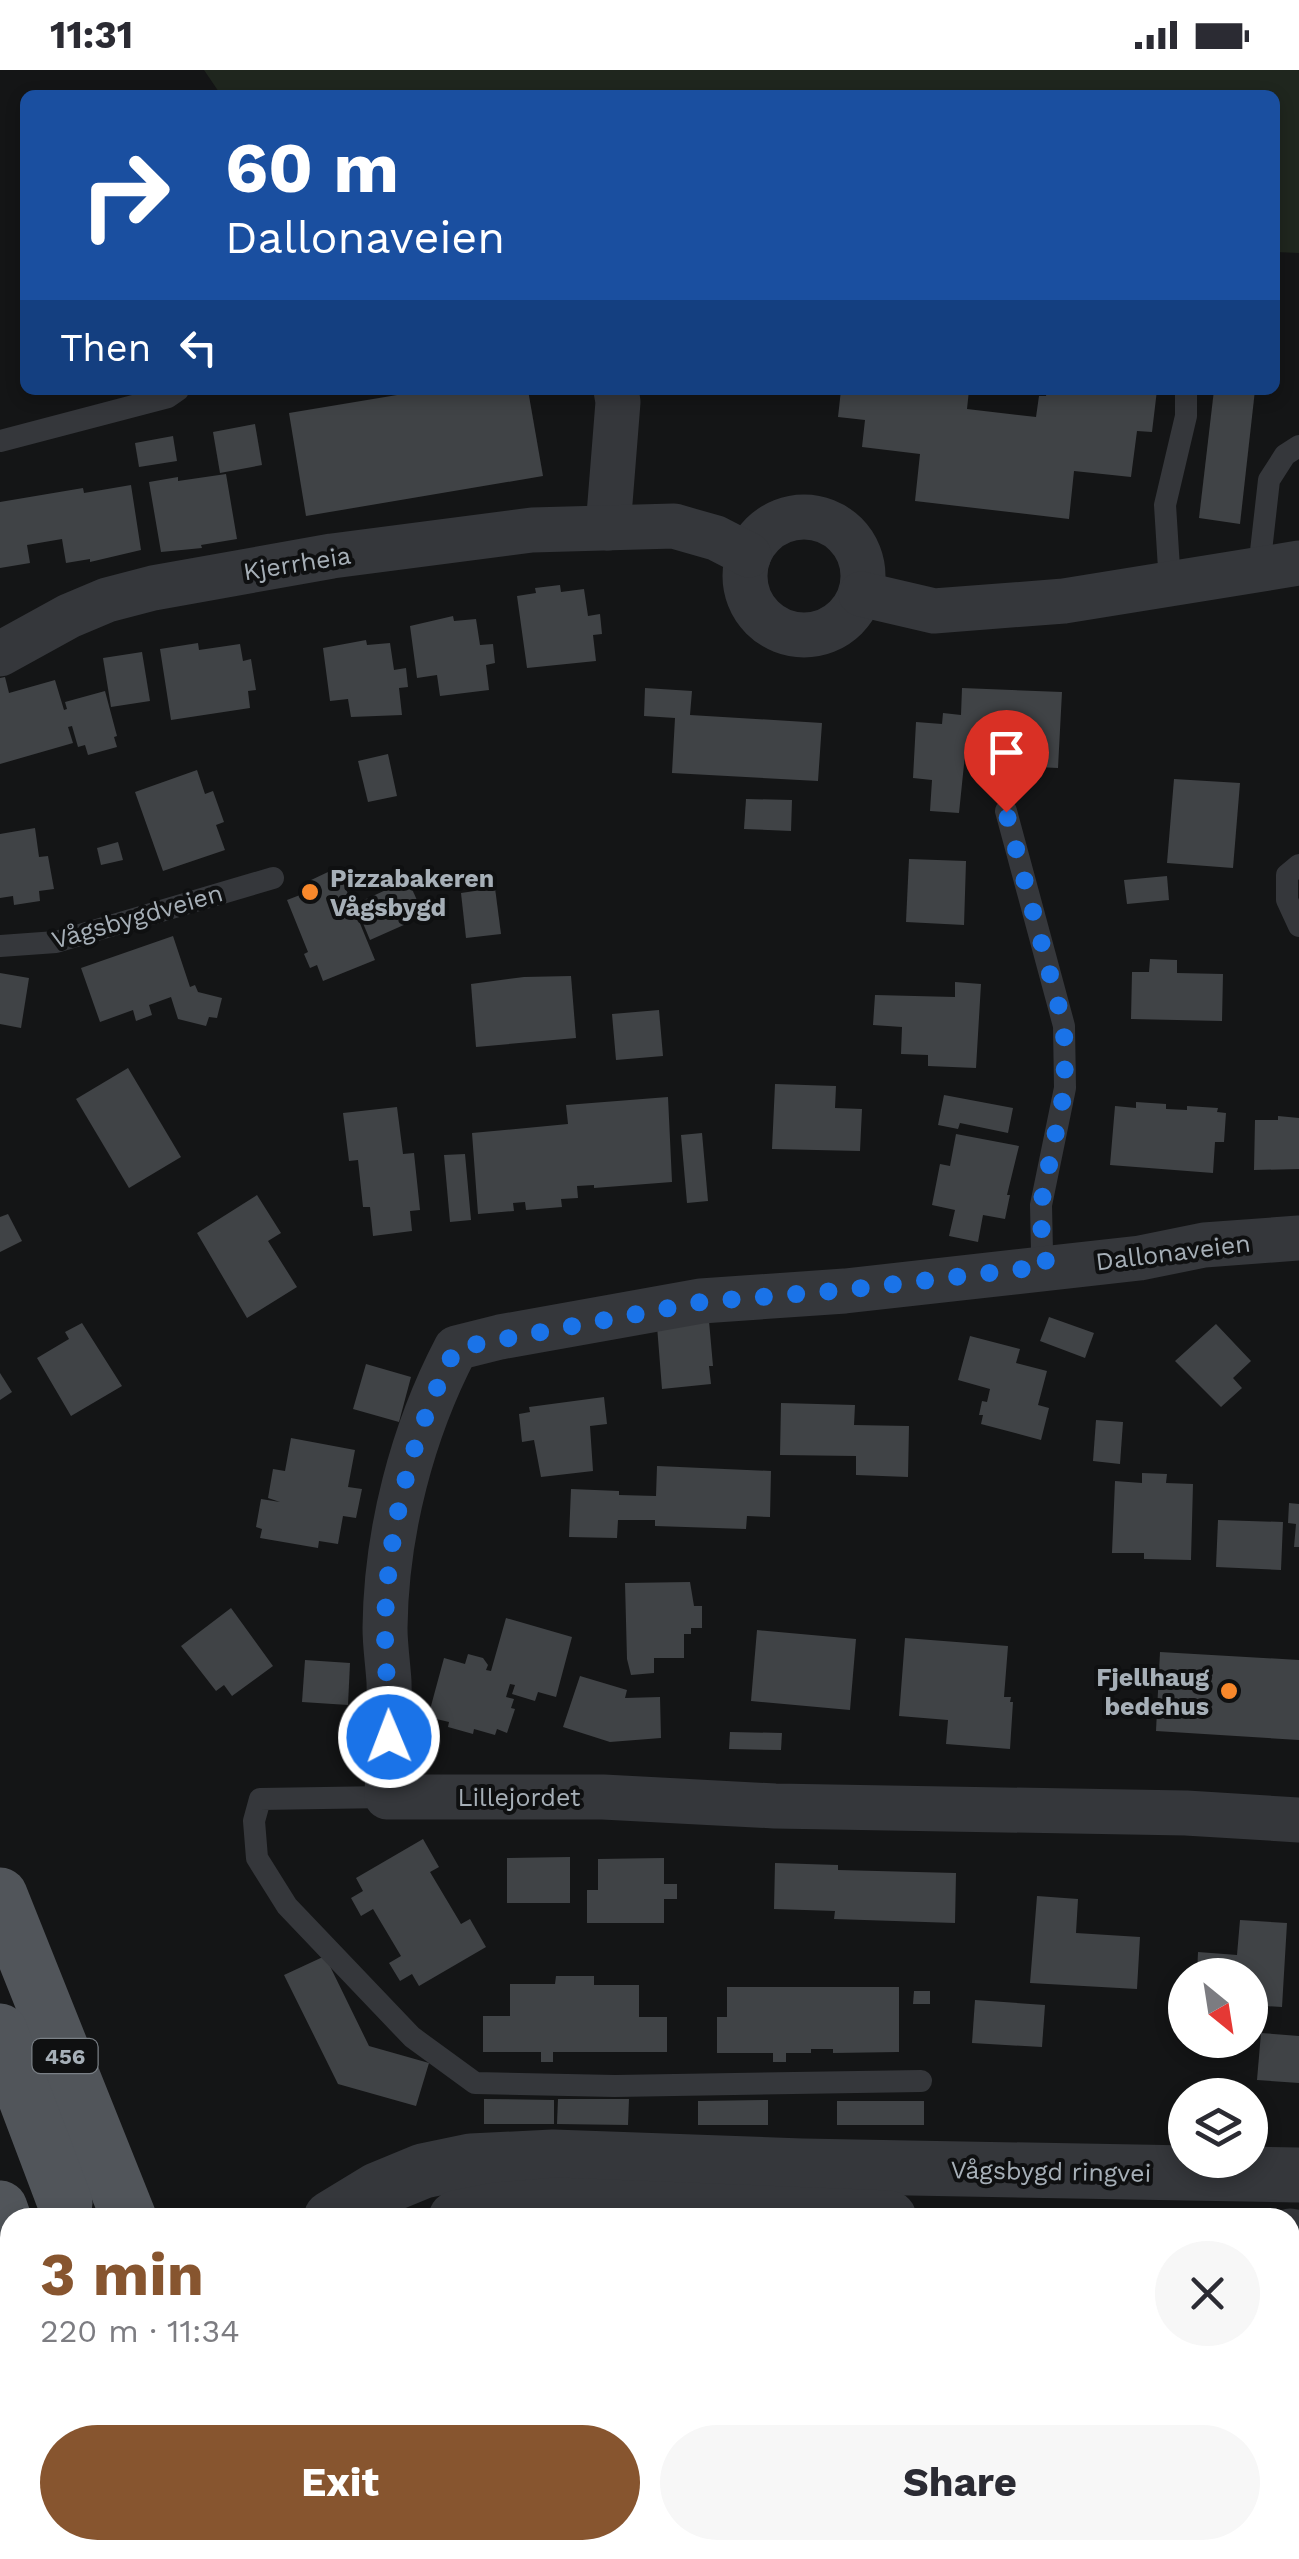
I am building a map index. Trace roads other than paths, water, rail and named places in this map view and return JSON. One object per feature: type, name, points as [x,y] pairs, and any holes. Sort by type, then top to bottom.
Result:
[{"type":"main road","name":"456","points":[[0,1895],[125,2208]]},
{"type":"main road","name":"456","points":[[0,2031],[66,2202]]},
{"type":"street","points":[[608,528],[617,395]]},
{"type":"street","points":[[813,518],[833,524],[849,537],[860,554],[864,574],[861,594],[852,612],[837,627],[801,636],[782,632],[766,623],[746,592],[748,555],[758,538],[783,522],[813,518]]},
{"type":"street","name":"Kjerrheia","points":[[0,654],[107,600],[332,556],[532,530],[674,526],[716,538],[748,555]]},
{"type":"street","points":[[861,594],[934,611],[1064,601],[1279,566]]},
{"type":"street","name":"Dallonaveien","points":[[387,1797],[389,1700],[385,1631],[396,1517],[424,1423],[456,1348],[701,1302],[845,1290],[1140,1258],[1204,1245],[1299,1238]]},
{"type":"street","name":"Lillejordet","points":[[387,1797],[603,1797],[775,1806],[1186,1813],[1299,1820]]},
{"type":"street","name":"Vågsbygd ringvei","points":[[348,2208],[377,2190],[423,2171],[471,2160],[553,2156],[843,2208]]},
{"type":"street","name":"Vågsbygd ringvei","points":[[520,2208],[1299,2175]]},
{"type":"lane","points":[[0,441],[171,395]]},
{"type":"lane","points":[[1170,584],[1165,505],[1186,416],[1186,395]]},
{"type":"lane","points":[[1279,566],[1269,480],[1285,455],[1299,446]]},
{"type":"lane","points":[[1006,812],[1064,1026],[1065,1088],[1041,1204],[1042,1252],[1048,1266]]},
{"type":"lane","points":[[1299,865],[1287,875],[1287,900],[1299,926]]},
{"type":"lane","name":"Vågsbygdveien","points":[[0,946],[56,942],[272,878]]},
{"type":"lane","name":"Lillejordet","points":[[387,1797],[260,1799],[254,1821],[257,1858],[287,1906],[365,1991],[412,2037],[475,2083],[614,2086],[921,2081]]},
{"type":"place","name":"Pizzabakeren Vågsbygd","points":[[310,892]]},
{"type":"place","name":"Fjellhaug bedehus","points":[[1229,1691]]}]
